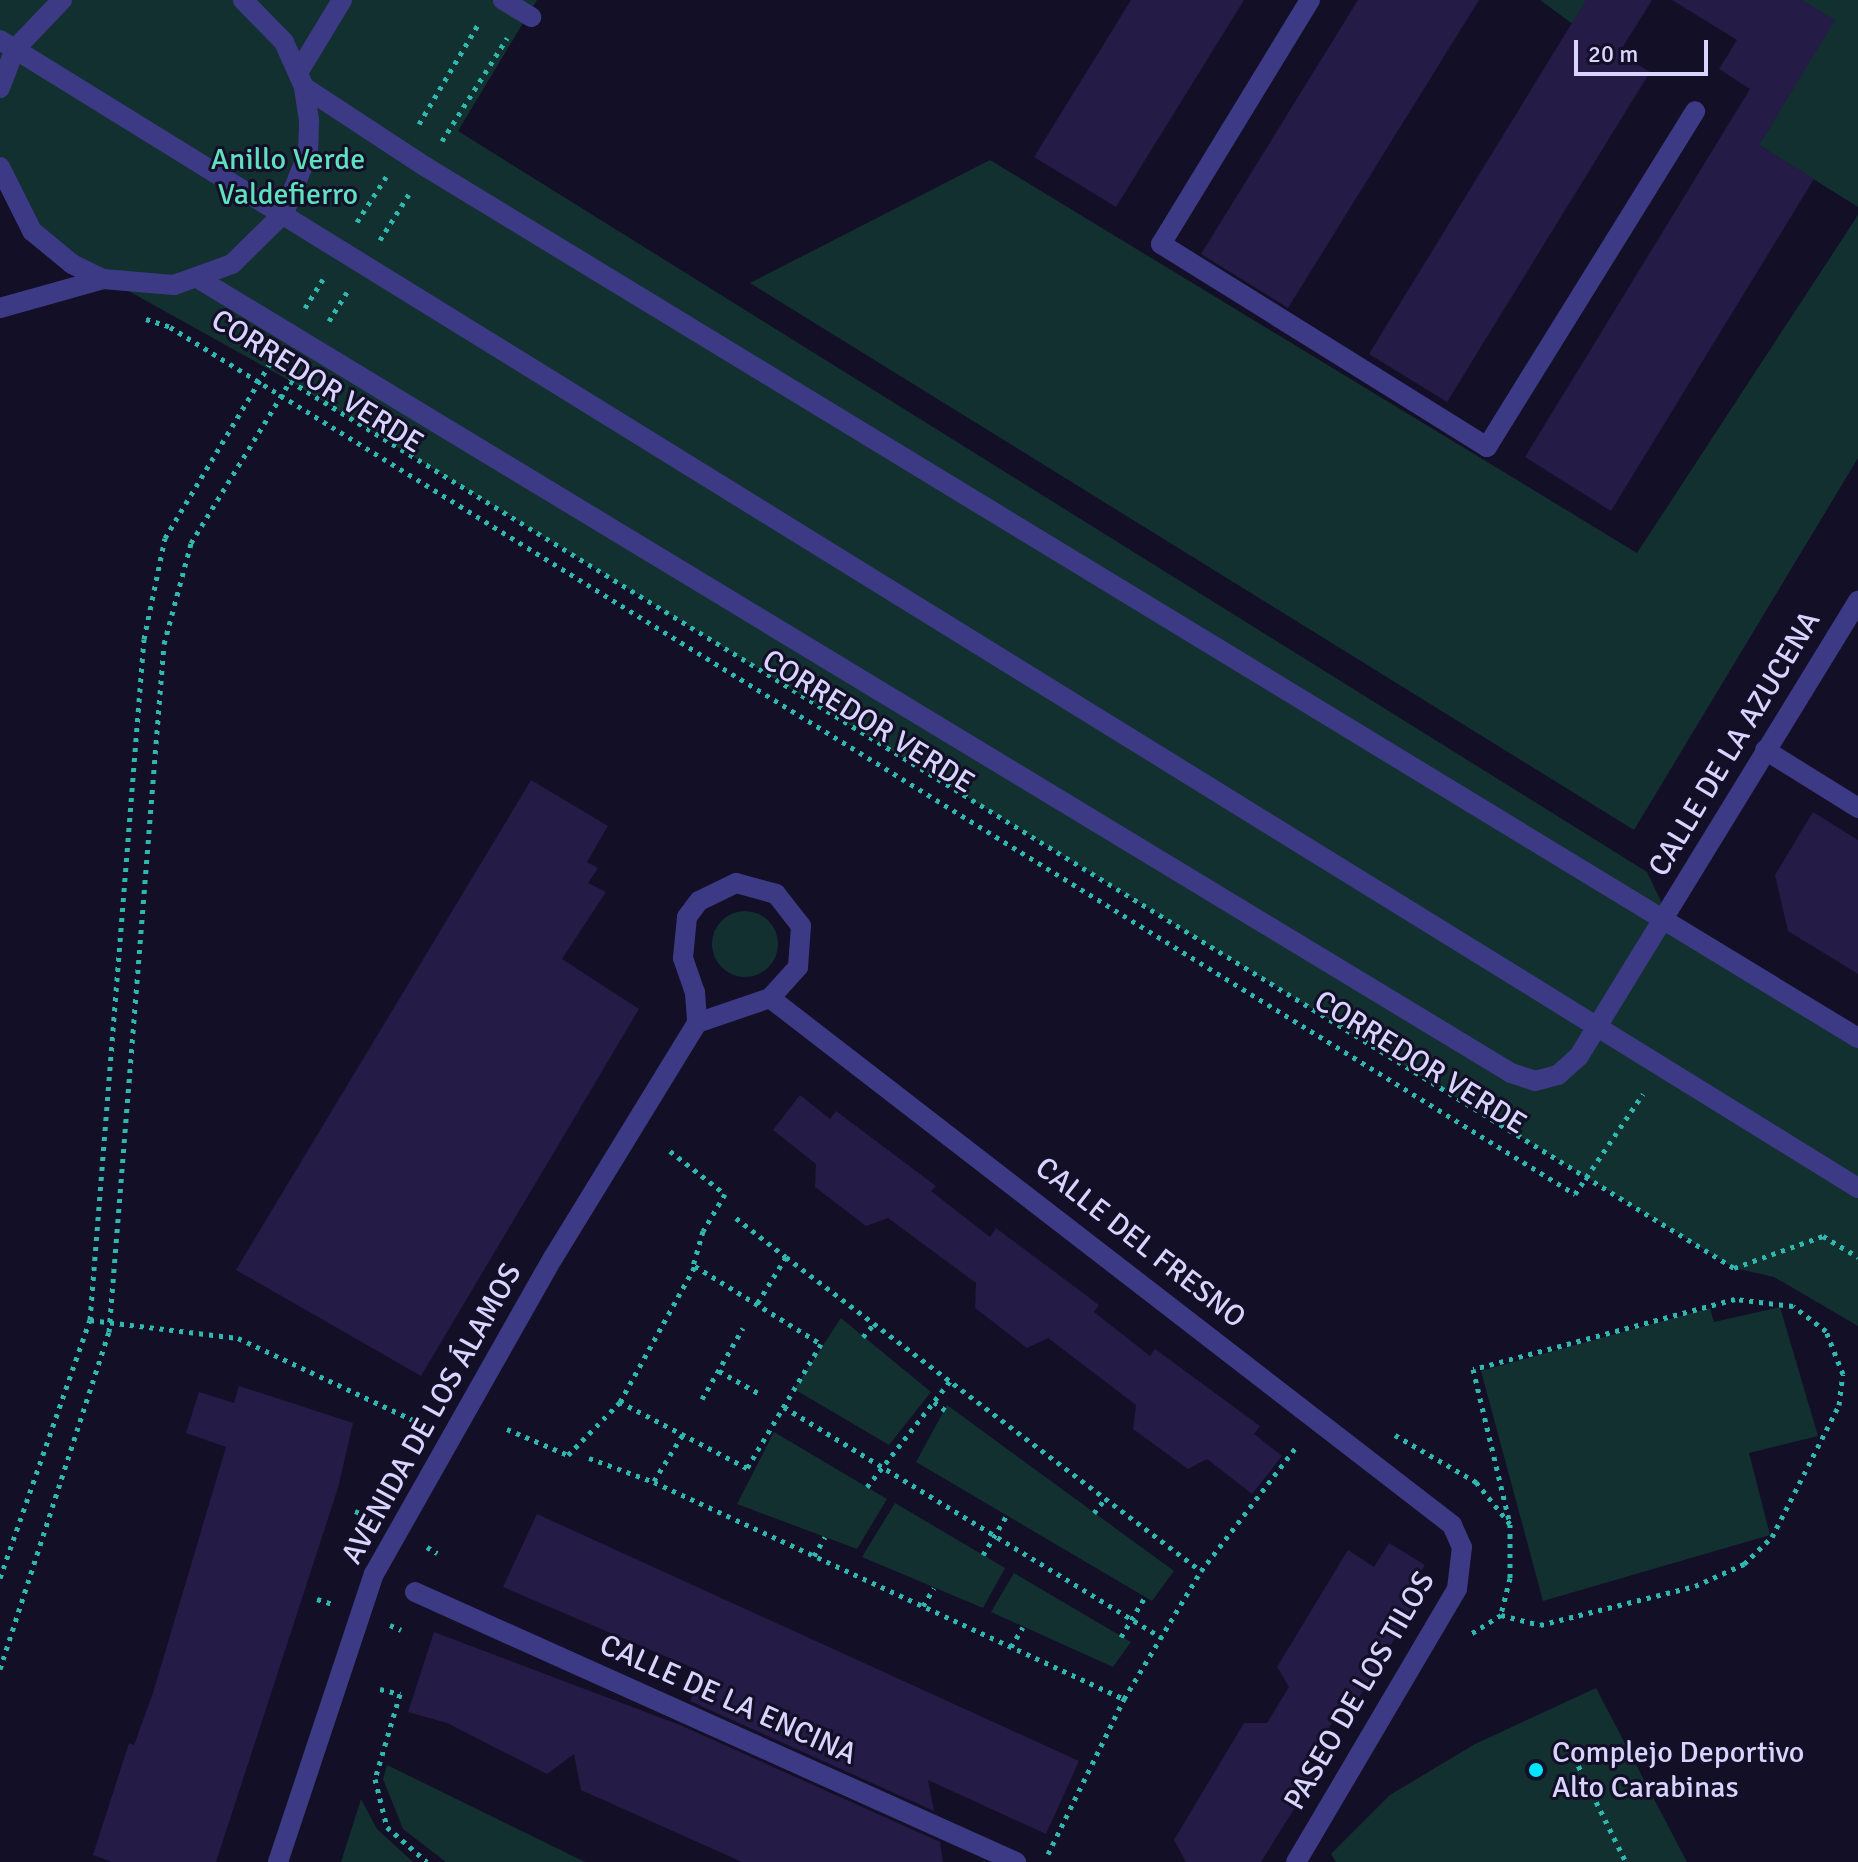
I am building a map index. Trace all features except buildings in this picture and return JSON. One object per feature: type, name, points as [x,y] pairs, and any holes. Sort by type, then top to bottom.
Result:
[{"type":"street","points":[[0,85],[8,44],[62,0]]},
{"type":"street","name":"CORREDOR VERDE","points":[[0,167],[21,218],[44,244],[103,279],[148,286],[199,279],[261,242],[284,213],[308,153],[302,79],[284,42],[243,0]]},
{"type":"street","points":[[302,79],[342,0]]},
{"type":"street","points":[[503,0],[527,15]]},
{"type":"street","points":[[1310,0],[1161,244],[1487,447],[1695,111]]},
{"type":"street","points":[[8,44],[1858,1188]]},
{"type":"street","name":"CORREDOR VERDE","points":[[302,79],[426,167],[1858,1038]]},
{"type":"street","points":[[0,308],[103,279]]},
{"type":"street","name":"CORREDOR VERDE","points":[[199,279],[1511,1073],[1535,1081],[1558,1075],[1598,1027],[1665,919]]},
{"type":"street","name":"CALLE DE LA AZUCENA","points":[[1665,919],[1858,601]]},
{"type":"street","points":[[1765,750],[1858,808]]},
{"type":"street","points":[[736,883],[766,889],[791,908],[801,926],[798,967],[770,998],[697,1023],[682,937],[693,909],[717,889],[736,883]]},
{"type":"street","name":"CALLE DEL FRESNO","points":[[770,998],[1439,1510],[1462,1547]]},
{"type":"street","name":"AVENIDA DE LOS ÁLAMOS","points":[[278,1862],[374,1574],[697,1023]]},
{"type":"street","name":"PASEO DE LOS TILOS","points":[[1296,1862],[1457,1589],[1462,1547]]},
{"type":"street","name":"CALLE DE LA ENCINA","points":[[415,1592],[1016,1862]]},
{"type":"path","points":[[0,1578],[90,1320],[144,639],[165,538],[485,13]]},
{"type":"path","name":"CORREDOR VERDE","points":[[527,15],[290,381],[1734,1268],[1823,1236],[1858,1257]]},
{"type":"path","name":"CORREDOR VERDE","points":[[131,314],[170,327],[259,381],[1575,1194],[1585,1175]]},
{"type":"path","points":[[0,1669],[111,1321],[164,644],[191,543],[290,381]]},
{"type":"path","points":[[1585,1175],[1662,1067]]},
{"type":"path","points":[[670,1151],[722,1191],[692,1271]]},
{"type":"path","points":[[736,1218],[1201,1571]]},
{"type":"path","points":[[757,1304],[786,1257]]},
{"type":"path","points":[[509,1431],[568,1455],[620,1402],[695,1266],[821,1344],[747,1468],[620,1402]]},
{"type":"path","points":[[1501,1615],[1540,1625],[1695,1586],[1744,1564],[1772,1537],[1839,1405],[1843,1374],[1826,1331],[1793,1306],[1735,1299],[1473,1369],[1510,1524]]},
{"type":"path","points":[[90,1320],[238,1338],[413,1420]]},
{"type":"path","points":[[863,1337],[874,1324]]},
{"type":"path","points":[[702,1399],[743,1328]]},
{"type":"path","points":[[719,1371],[760,1394]]},
{"type":"path","points":[[867,1487],[950,1381]]},
{"type":"path","points":[[934,1402],[945,1410]]},
{"type":"path","points":[[784,1407],[996,1533],[1161,1637]]},
{"type":"path","points":[[1045,1862],[1124,1699],[1201,1571],[1319,1418]]},
{"type":"path","points":[[654,1482],[683,1434]]},
{"type":"path","points":[[589,1458],[654,1482],[1124,1699]]},
{"type":"path","points":[[1094,1513],[1105,1499]]},
{"type":"path","points":[[983,1555],[1007,1515]]},
{"type":"path","points":[[814,1556],[825,1537]]},
{"type":"path","points":[[923,1606],[934,1588]]},
{"type":"path","points":[[1121,1637],[1145,1597]]},
{"type":"path","points":[[1011,1647],[1023,1627]]},
{"type":"path","points":[[380,1689],[400,1694],[375,1779],[387,1827],[427,1862]]},
{"type":"path","points":[[1574,1757],[1626,1862]]},
{"type":"green space","name":"Anillo Verde Valdefierro","points":[[0,0],[537,0],[458,131],[1647,872],[1677,935],[1858,1047],[1858,1326],[1774,1277],[1734,1268],[290,381],[44,244],[0,167]]},
{"type":"green space","points":[[1540,0],[1595,0],[1578,28]]},
{"type":"green space","points":[[1801,0],[1858,0],[1858,207],[1759,145],[1834,20]]},
{"type":"green space","points":[[990,160],[1637,553],[1858,215],[1858,458],[1634,830],[750,283]]},
{"type":"green space","points":[[745,911],[758,914],[768,921],[775,931],[778,944],[775,957],[768,967],[758,974],[745,977],[732,974],[722,967],[715,957],[712,944],[715,931],[722,921],[732,914]]},
{"type":"green space","points":[[1780,1307],[1818,1436],[1749,1453],[1770,1535],[1543,1601],[1481,1371],[1710,1308],[1714,1322]]},
{"type":"green space","points":[[841,1318],[931,1392],[889,1445],[794,1389]]},
{"type":"green space","points":[[947,1405],[1174,1571],[1152,1601],[916,1462]]},
{"type":"green space","points":[[774,1432],[887,1499],[857,1549],[737,1504]]},
{"type":"green space","points":[[895,1503],[1005,1568],[983,1608],[862,1557]]},
{"type":"green space","points":[[1014,1573],[1131,1642],[1113,1667],[991,1612]]},
{"type":"green space","name":"Complejo Deportivo Alto Carabinas","points":[[1596,1688],[1687,1862],[1336,1862],[1331,1854],[1390,1795],[1475,1744]]},
{"type":"green space","points":[[387,1765],[585,1862],[446,1862],[403,1829],[383,1779]]},
{"type":"green space","points":[[361,1799],[377,1829],[413,1862],[341,1862]]},
{"type":"place","name":"Complejo Deportivo Alto Carabinas","points":[[1536,1770]]}]
